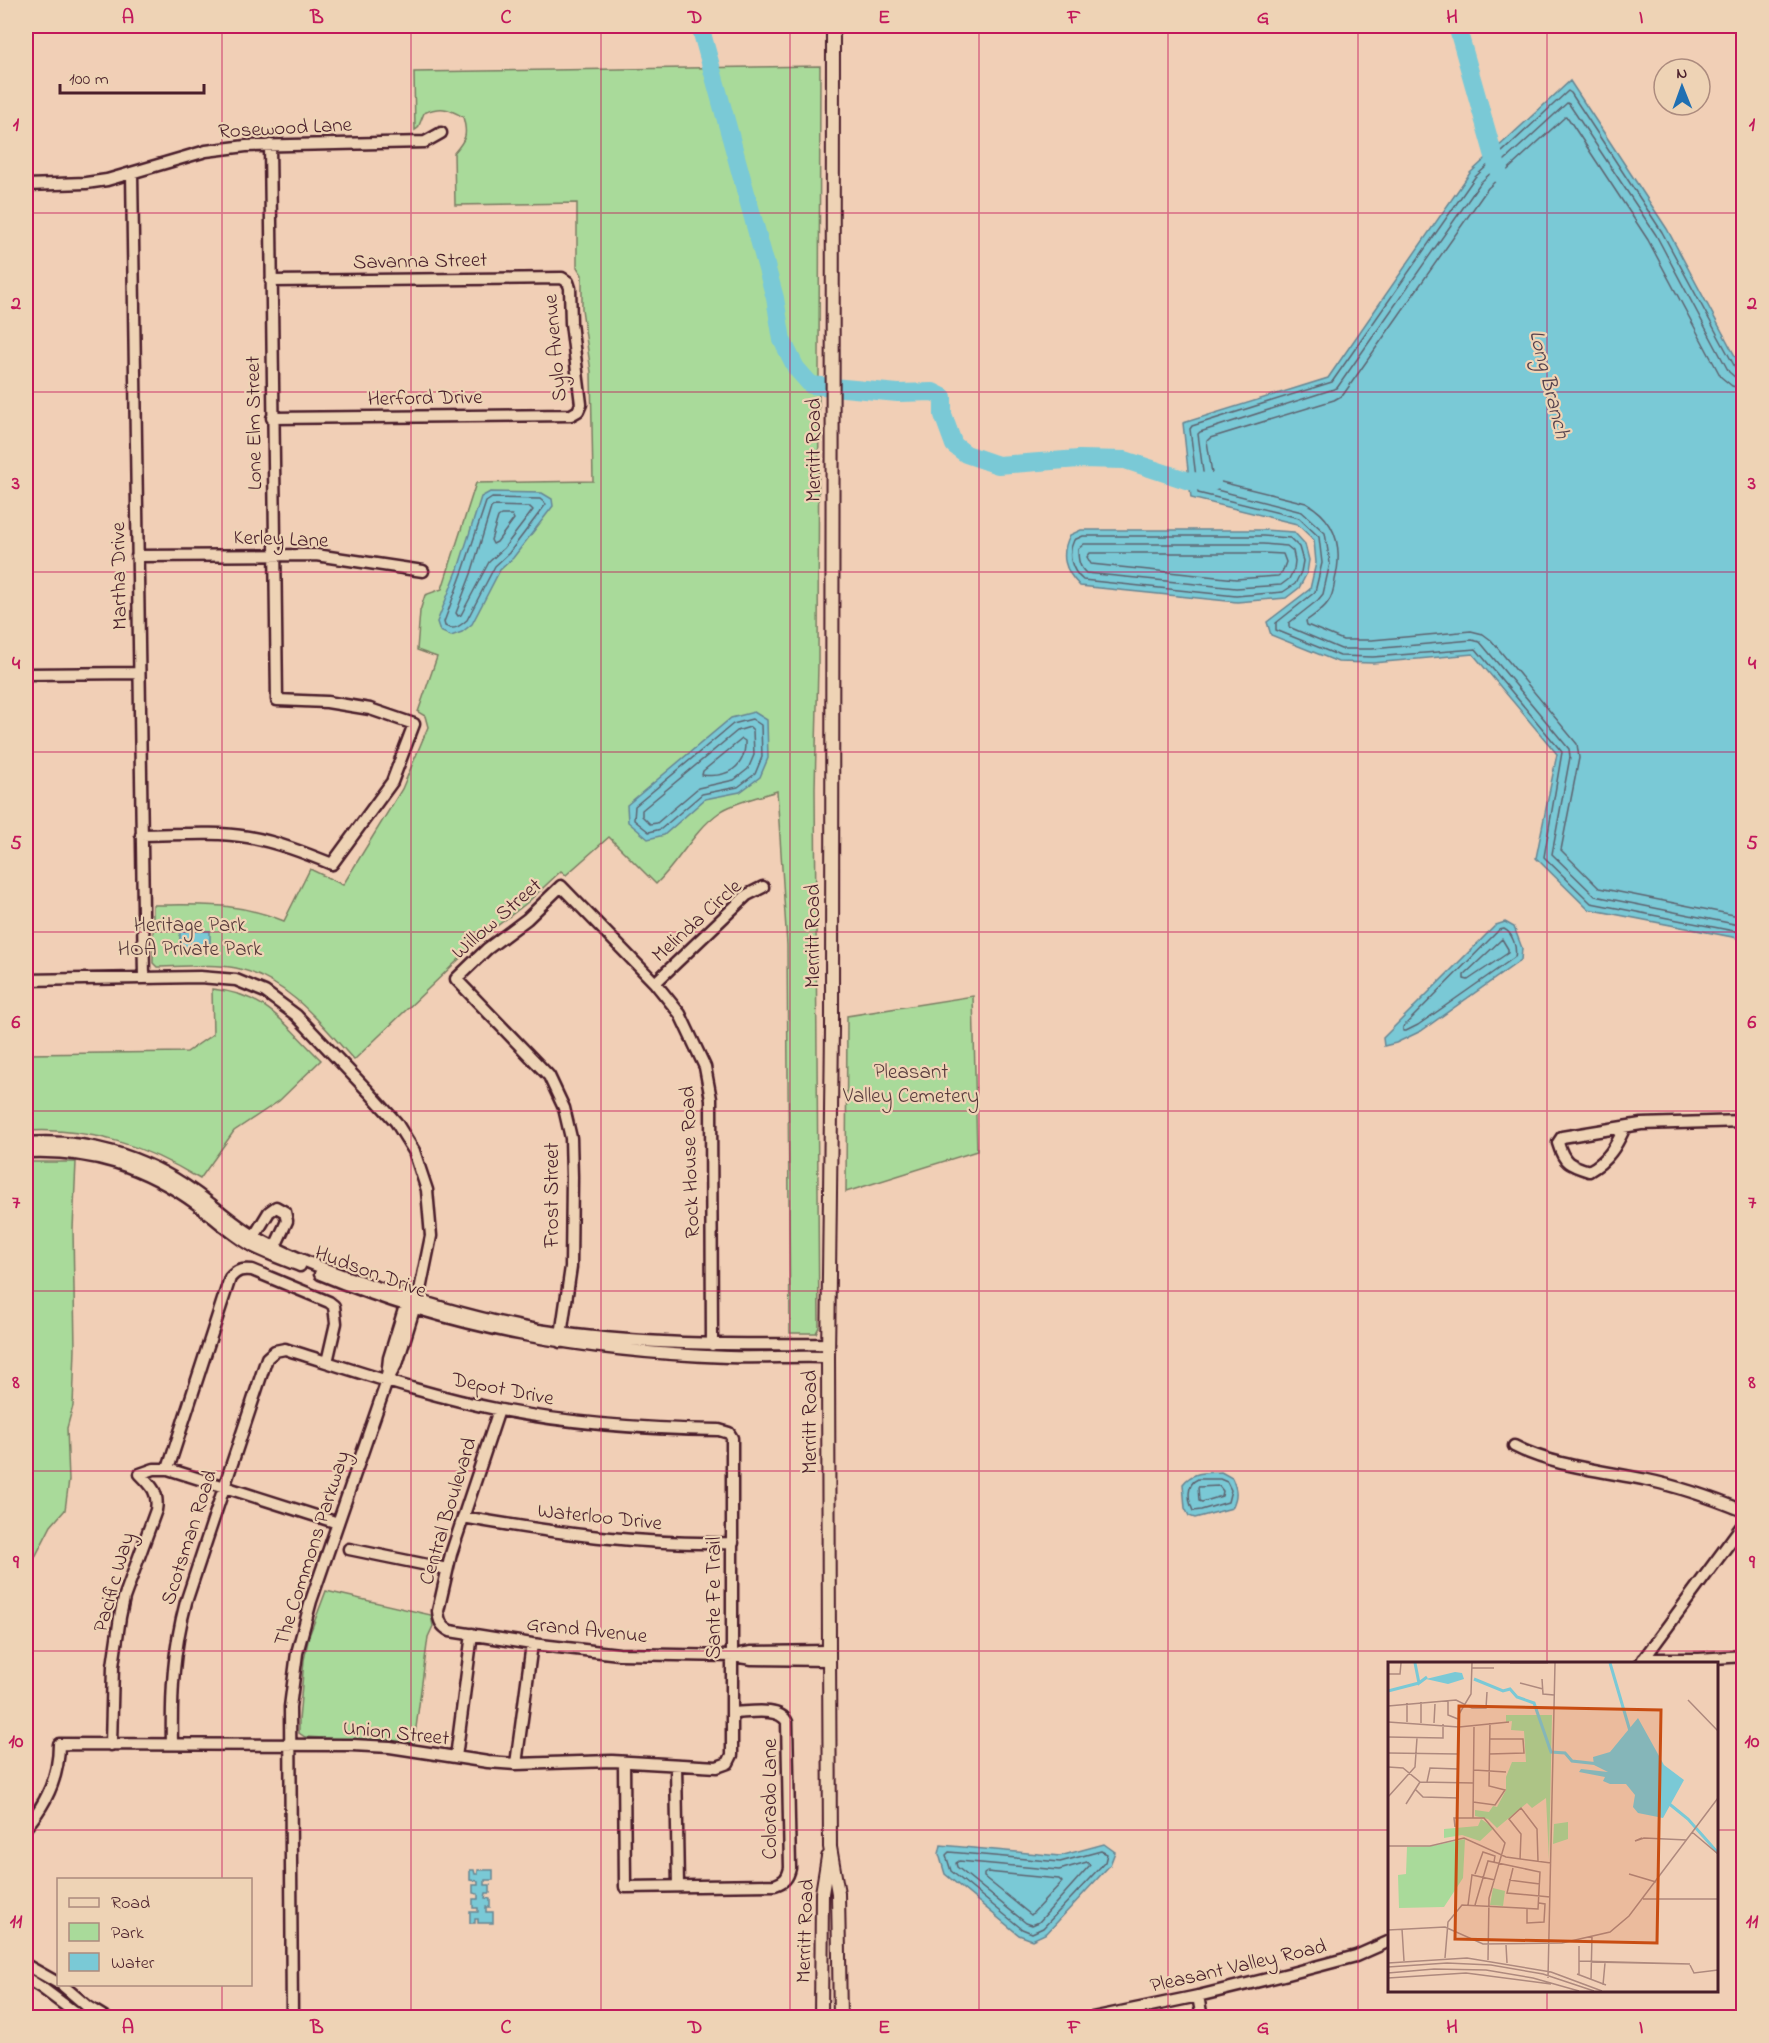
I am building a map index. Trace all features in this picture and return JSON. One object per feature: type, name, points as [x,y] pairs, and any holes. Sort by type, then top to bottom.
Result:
[{"type":"main road","name":"Merritt Road","points":[[833,26],[829,1655],[830,1847],[838,1893],[840,2018]]},
{"type":"main road","name":"Merritt Road","points":[[821,2018],[822,1893],[830,1847]]},
{"type":"street","name":"Rosewood Lane","points":[[26,185],[107,180],[206,151],[270,145],[425,142],[441,133]]},
{"type":"street","name":"Lone Elm Street","points":[[141,835],[214,834],[247,837],[277,843],[332,864],[392,782],[414,724],[359,707],[327,702],[277,699],[270,145]]},
{"type":"street","name":"Martha Drive","points":[[132,173],[144,978]]},
{"type":"street","name":"Savanna Street","points":[[271,282],[562,278],[568,282]]},
{"type":"street","name":"Sylo Avenue","points":[[568,282],[580,394],[578,411]]},
{"type":"street","name":"Herford Drive","points":[[272,418],[571,415],[578,411]]},
{"type":"street","name":"Kerley Lane","points":[[137,556],[316,555],[423,571]]},
{"type":"street","points":[[26,674],[139,673]]},
{"type":"street","name":"Willow Street","points":[[456,979],[487,949],[527,919],[561,886]]},
{"type":"street","name":"Rock House Road","points":[[561,886],[655,983],[680,1014],[705,1067],[711,1099],[712,1345]]},
{"type":"street","name":"Melinda Circle","points":[[655,983],[747,895],[763,887]]},
{"type":"street","name":"The Commons Parkway","points":[[26,980],[200,977],[236,980],[265,992],[296,1015],[396,1122],[414,1151],[427,1190],[431,1236],[425,1273],[420,1290],[411,1305],[389,1358],[387,1381],[303,1625],[291,1689],[289,1744],[292,2018]]},
{"type":"street","name":"Frost Street","points":[[456,979],[549,1076],[564,1108],[572,1138],[571,1267],[561,1338]]},
{"type":"street","points":[[1625,1127],[1616,1145],[1602,1164],[1589,1171],[1575,1167],[1563,1159],[1558,1143],[1562,1137],[1641,1124],[1743,1121]]},
{"type":"street","name":"Hudson Drive","points":[[26,1143],[77,1144],[107,1150],[151,1164],[193,1190],[252,1240]]},
{"type":"street","name":"Hudson Drive","points":[[26,1152],[66,1152],[124,1164],[175,1189],[252,1240],[358,1281],[411,1305],[476,1316],[561,1338],[729,1357],[828,1350]]},
{"type":"street","points":[[252,1240],[269,1212],[276,1207],[285,1212],[287,1221],[273,1250]]},
{"type":"street","points":[[327,1362],[336,1323],[334,1306],[252,1270],[240,1270],[230,1278],[168,1469],[338,1522]]},
{"type":"street","name":"Hudson Drive","points":[[561,1338],[828,1350]]},
{"type":"street","name":"Depot Drive","points":[[275,1351],[285,1348],[387,1381],[499,1410],[603,1425],[719,1430],[729,1433]]},
{"type":"street","name":"Scotsman Road","points":[[172,1744],[172,1677],[186,1602],[267,1358],[275,1351]]},
{"type":"street","name":"Central Boulevard","points":[[441,1624],[438,1611],[447,1569],[499,1410]]},
{"type":"street","name":"Sante Fe Trail","points":[[728,1763],[732,1755],[733,1656],[733,1444],[729,1433]]},
{"type":"street","points":[[1514,1446],[1563,1463],[1691,1491],[1743,1511]]},
{"type":"street","name":"Pacific Way","points":[[111,1744],[113,1675],[120,1617],[124,1598],[156,1510],[158,1498],[154,1489],[140,1474],[154,1469],[168,1469]]},
{"type":"street","name":"Waterloo Drive","points":[[463,1517],[608,1539],[733,1543]]},
{"type":"street","points":[[1641,1661],[1743,1523]]},
{"type":"street","points":[[349,1549],[447,1569]]},
{"type":"street","name":"Grand Avenue","points":[[441,1624],[450,1631],[532,1644],[619,1654],[733,1656],[752,1652],[829,1655]]},
{"type":"street","points":[[456,1757],[472,1634]]},
{"type":"street","points":[[516,1764],[532,1644]]},
{"type":"street","points":[[1641,1661],[1743,1656]]},
{"type":"street","name":"Colorado Lane","points":[[624,1762],[625,1887],[775,1885],[786,1879],[789,1874],[787,1722],[785,1717],[774,1713],[732,1713]]},
{"type":"street","name":"Union Street","points":[[26,1827],[39,1810],[51,1787],[58,1765],[58,1744],[352,1745],[390,1747],[516,1764],[624,1762],[717,1767],[728,1763]]},
{"type":"street","points":[[676,1765],[678,1886]]},
{"type":"street","name":"Pleasant Valley Road","points":[[1092,2018],[1198,1996],[1356,1956],[1388,1941]]},
{"type":"street","points":[[26,1965],[57,1982]]},
{"type":"street","points":[[26,1978],[82,2018]]},
{"type":"street","points":[[62,1986],[106,2018]]},
{"type":"street","points":[[1198,1996],[1202,2018]]},
{"type":"green space","name":"Heritage Park HOA Private Park","points":[[820,66],[818,666],[815,788],[819,1327],[816,1333],[790,1333],[787,945],[777,791],[739,803],[720,812],[694,837],[656,884],[609,837],[566,875],[561,871],[528,902],[479,940],[354,1060],[302,1004],[271,982],[236,968],[157,967],[153,963],[153,905],[204,905],[235,908],[251,910],[284,921],[310,869],[343,885],[402,789],[428,727],[425,716],[418,712],[437,657],[417,650],[420,611],[425,595],[442,589],[476,483],[593,481],[591,372],[582,309],[582,275],[577,267],[577,203],[455,205],[454,153],[465,136],[463,117],[448,110],[435,109],[424,113],[415,130],[414,72]]},
{"type":"green space","points":[[212,989],[231,992],[261,1004],[285,1023],[321,1060],[279,1101],[234,1131],[200,1179],[159,1157],[117,1141],[73,1132],[26,1131],[26,1054],[187,1052],[213,1034]]},
{"type":"green space","name":"Pleasant Valley Cemetery","points":[[973,996],[977,1151],[846,1192],[847,1016]]},
{"type":"green space","points":[[26,1162],[76,1162],[73,1229],[75,1349],[73,1406],[67,1428],[69,1480],[65,1510],[51,1526],[33,1561],[26,1568]]},
{"type":"green space","points":[[326,1591],[431,1615],[433,1626],[428,1637],[414,1743],[305,1737],[299,1733],[304,1660],[309,1636]]},
{"type":"water","points":[[1570,81],[1667,229],[1743,371],[1743,939],[1588,909],[1536,858],[1557,754],[1473,654],[1373,663],[1338,662],[1271,635],[1267,622],[1310,589],[1316,563],[1314,540],[1297,524],[1191,498],[1183,423],[1328,378],[1470,173]]},
{"type":"water","points":[[490,492],[542,493],[552,499],[553,506],[513,558],[500,570],[472,624],[462,632],[451,636],[440,631],[437,622],[458,569],[481,497]]},
{"type":"water","points":[[1081,530],[1294,532],[1305,544],[1309,560],[1307,573],[1299,588],[1286,598],[1237,602],[1080,586],[1067,568],[1065,549],[1070,535]]},
{"type":"water","points":[[754,712],[767,720],[768,758],[760,777],[740,792],[705,799],[664,835],[648,839],[628,822],[627,805],[731,718]]},
{"type":"water","points":[[1505,922],[1514,927],[1522,948],[1521,960],[1421,1031],[1384,1046],[1383,1038],[1496,925]]},
{"type":"water","points":[[180,931],[210,931],[210,948],[180,948]]},
{"type":"water","points":[[1221,1472],[1232,1478],[1235,1486],[1236,1496],[1232,1508],[1195,1518],[1189,1516],[1185,1508],[1183,1484],[1195,1475]]},
{"type":"water","points":[[1104,1844],[1115,1852],[1110,1865],[1047,1933],[1032,1940],[1019,1935],[945,1874],[939,1854],[941,1845],[1060,1856]]},
{"type":"water","points":[[470,1870],[478,1874],[478,1870],[493,1870],[493,1880],[485,1880],[485,1885],[490,1885],[490,1893],[486,1893],[485,1898],[490,1899],[490,1907],[486,1907],[486,1912],[493,1912],[493,1923],[478,1923],[478,1919],[475,1919],[475,1923],[470,1923],[470,1912],[478,1912],[478,1908],[473,1908],[473,1899],[478,1899],[478,1894],[473,1893],[473,1885],[478,1885],[478,1881],[470,1880]]},
{"type":"waterway","points":[[700,26],[775,298],[782,340],[796,368],[811,385],[898,393],[933,392],[943,397],[943,415],[954,445],[966,454],[998,465],[1079,459],[1125,460],[1189,481],[1212,482]]},
{"type":"waterway","name":"Long Branch","points":[[1457,26],[1499,174]]}]
